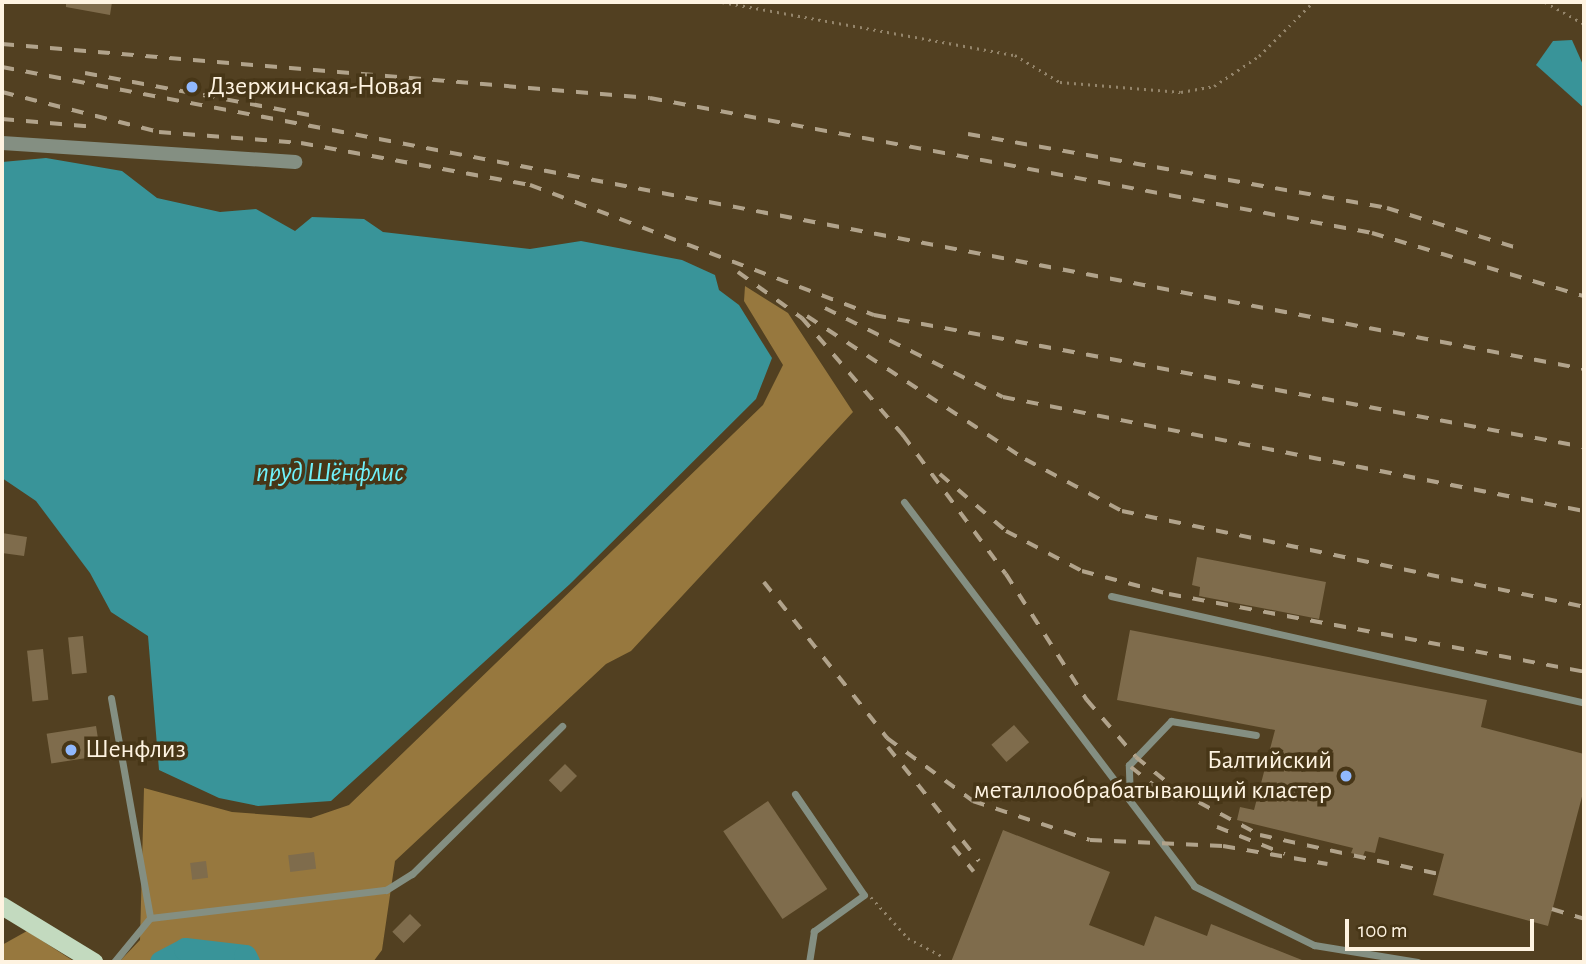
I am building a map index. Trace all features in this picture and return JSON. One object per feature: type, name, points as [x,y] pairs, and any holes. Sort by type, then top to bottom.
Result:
[{"type":"main road","points":[[2,906],[94,962]]},
{"type":"street","points":[[2,143],[295,162]]},
{"type":"lane","points":[[904,502],[1194,886],[1314,945],[1418,962]]},
{"type":"lane","points":[[1111,596],[1584,703]]},
{"type":"lane","points":[[111,698],[150,918]]},
{"type":"lane","points":[[1130,801],[1129,765],[1171,721],[1256,735]]},
{"type":"lane","points":[[114,962],[150,918],[386,890],[412,874],[562,726]]},
{"type":"lane","points":[[795,794],[864,895],[814,931],[809,962]]},
{"type":"path","points":[[722,2],[1015,55],[1060,82],[1181,92],[1214,86],[1259,56],[1313,2]]},
{"type":"path","points":[[1545,2],[1584,24]]},
{"type":"path","points":[[864,895],[916,944],[943,957]]},
{"type":"shaded area","points":[[745,286],[788,313],[853,412],[631,651],[606,664],[395,861],[382,950],[373,962],[119,962],[140,940],[144,788],[232,812],[311,818],[349,805],[763,405],[783,365],[744,301]]},
{"type":"shaded area","points":[[27,931],[75,962],[2,962],[2,945]]},
{"type":"water","points":[[1572,40],[1584,67],[1584,108],[1536,65],[1553,41]]},
{"type":"water","name":"пруд Шёнфлис","points":[[46,158],[122,171],[157,198],[220,212],[256,209],[295,231],[312,217],[364,219],[383,232],[530,249],[581,241],[682,260],[715,275],[719,290],[739,305],[772,358],[756,399],[570,584],[331,801],[258,806],[219,798],[159,770],[148,636],[111,612],[90,573],[36,501],[2,478],[2,162]]},
{"type":"building","points":[[66,2],[112,2],[110,15],[66,7]]},
{"type":"building","points":[[2,533],[27,537],[24,556],[2,553]]},
{"type":"building","points":[[1197,557],[1326,582],[1319,619],[1199,596],[1200,587],[1192,585]]},
{"type":"building","name":"Балтийский металлообрабатывающий кластер","points":[[1130,630],[1487,700],[1481,727],[1584,754],[1584,789],[1548,926],[1433,895],[1444,854],[1379,837],[1375,853],[1365,851],[1363,856],[1351,853],[1353,848],[1237,820],[1240,807],[1254,810],[1275,730],[1117,700]]},
{"type":"building","points":[[83,636],[87,673],[72,674],[68,638]]},
{"type":"building","points":[[43,649],[48,700],[32,701],[27,651]]},
{"type":"building","points":[[1014,725],[1029,742],[1006,762],[991,745]]},
{"type":"building","points":[[96,726],[101,756],[51,763],[47,734]]},
{"type":"building","points":[[565,764],[577,776],[561,792],[549,780]]},
{"type":"building","points":[[768,801],[827,889],[783,919],[723,831]]},
{"type":"building","points":[[1003,830],[1110,872],[1089,925],[1144,946],[1155,916],[1207,936],[1211,924],[1307,962],[951,962]]},
{"type":"building","points":[[314,852],[316,869],[290,872],[288,855]]},
{"type":"building","points":[[206,861],[208,878],[192,880],[190,863]]},
{"type":"building","points":[[410,914],[421,925],[404,943],[392,932]]},
{"type":"waterway","points":[[161,962],[185,949],[245,956],[248,962]]},
{"type":"railway","points":[[2,44],[650,98],[1372,233],[1584,296]]},
{"type":"railway","points":[[2,67],[1584,369]]},
{"type":"railway","points":[[85,73],[309,115]]},
{"type":"railway","points":[[2,92],[159,132],[301,143],[530,185],[874,315],[1584,447]]},
{"type":"railway","points":[[2,119],[96,127]]},
{"type":"railway","points":[[968,134],[1387,208],[1518,248]]},
{"type":"railway","points":[[738,272],[802,318],[903,435],[1006,574],[1087,700],[1136,757],[1178,791],[1260,835],[1439,874]]},
{"type":"railway","points":[[825,308],[1003,397],[1584,511]]},
{"type":"railway","points":[[807,316],[1025,459],[1122,511],[1584,607]]},
{"type":"railway","points":[[940,474],[1006,531],[1082,571],[1169,594],[1584,672]]},
{"type":"railway","points":[[764,582],[887,738],[973,801],[1090,840],[1223,846],[1327,864]]},
{"type":"railway","points":[[888,747],[979,861]]},
{"type":"railway","points":[[1131,767],[1169,797]]},
{"type":"railway","points":[[1217,827],[1285,854]]},
{"type":"railway","points":[[953,846],[974,872]]},
{"type":"railway","points":[[1552,909],[1584,919]]},
{"type":"place","name":"Дзержинская-Новая","points":[[192,87]]},
{"type":"place","name":"Шенфлиз","points":[[71,750]]},
{"type":"place","name":"Балтийский металлообрабатывающий кластер","points":[[1346,776]]}]
